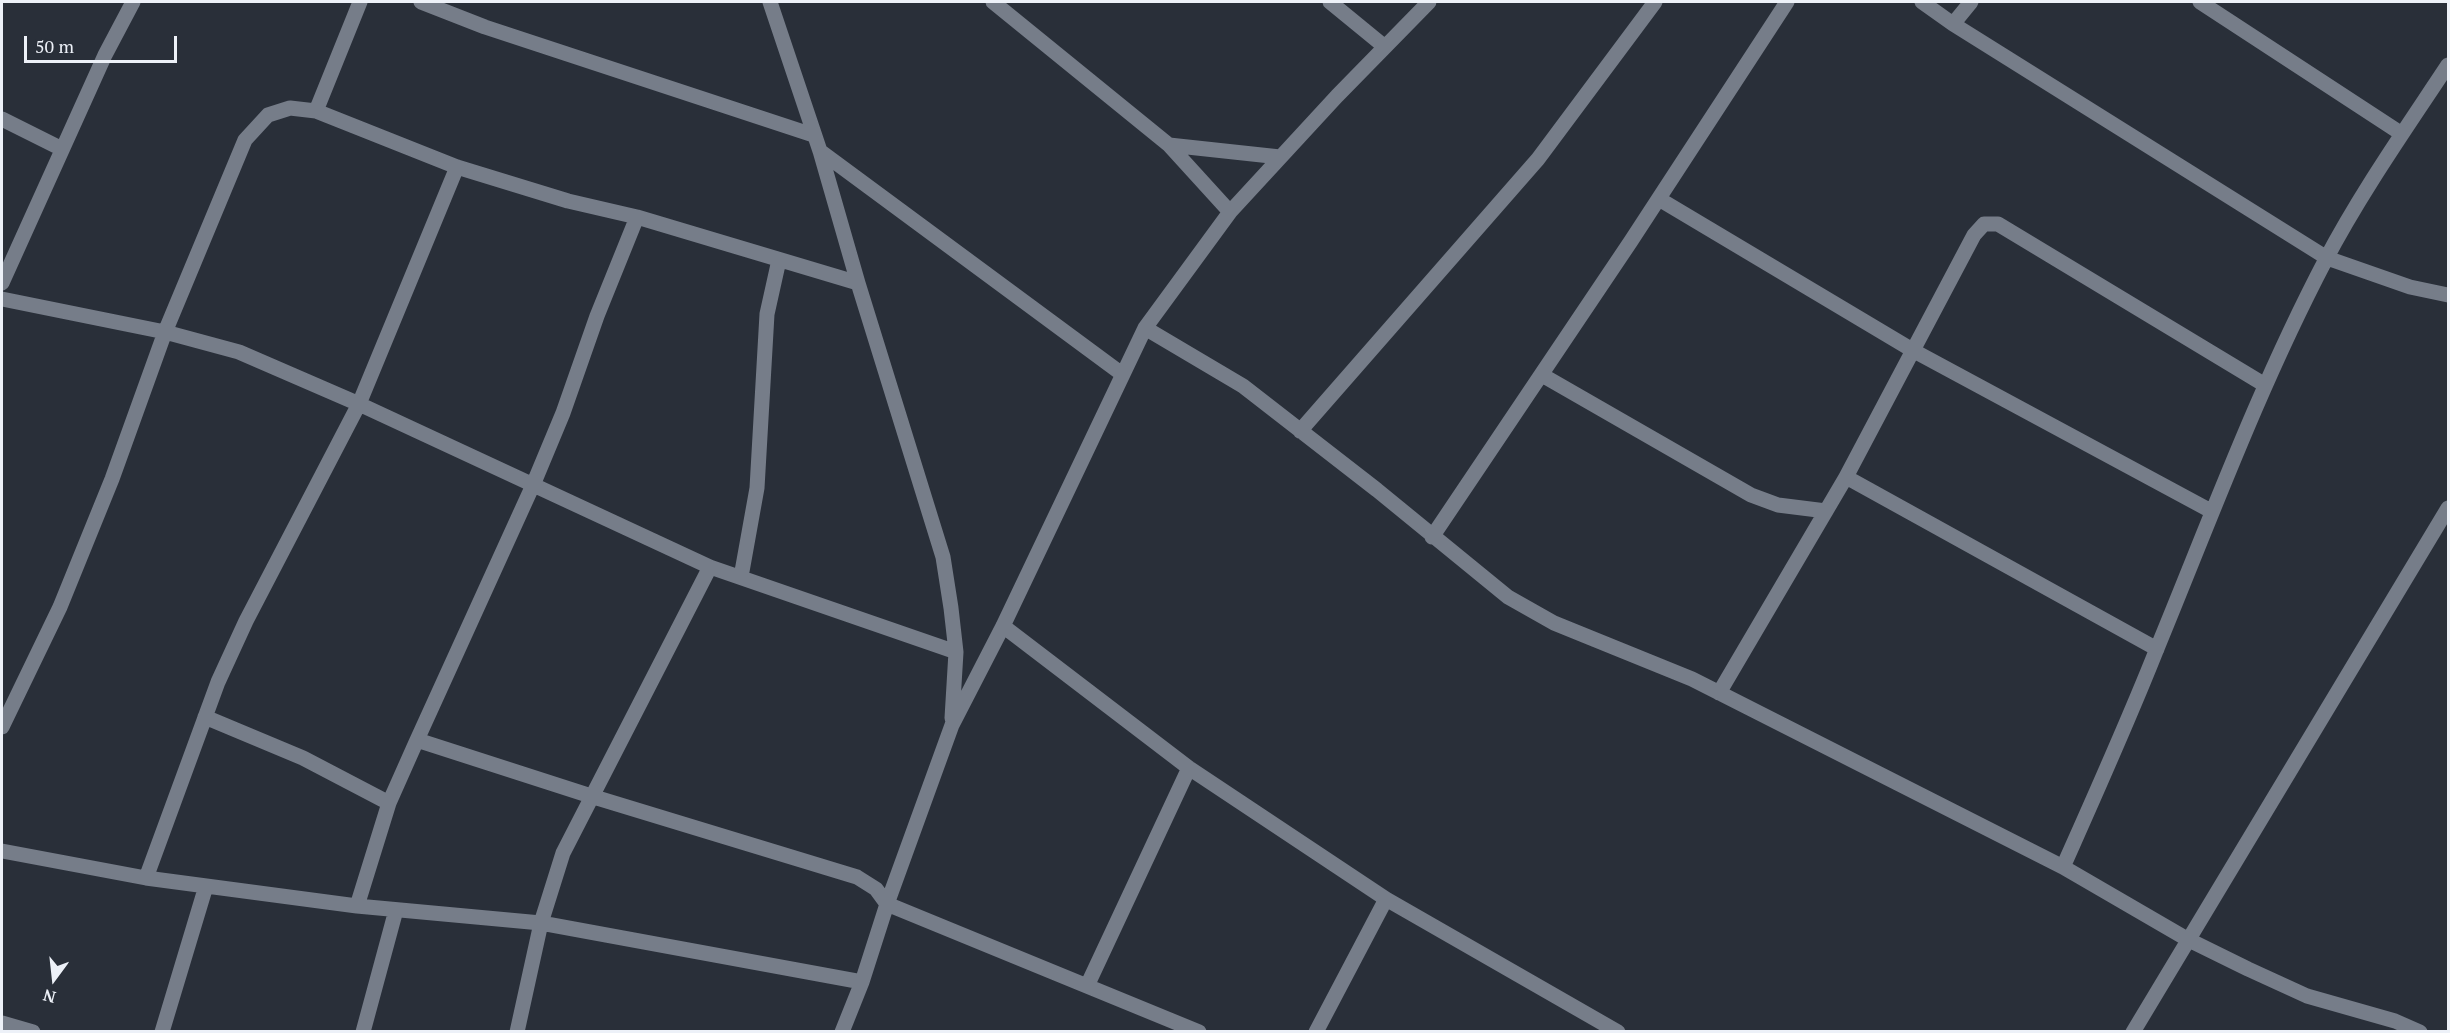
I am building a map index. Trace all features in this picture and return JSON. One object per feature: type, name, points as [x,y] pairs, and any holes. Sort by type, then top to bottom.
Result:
[{"type":"street","points":[[2,283],[105,55],[133,2]]},
{"type":"street","points":[[316,111],[360,2]]},
{"type":"street","points":[[421,2],[485,27],[813,135]]},
{"type":"street","points":[[770,2],[820,151],[858,284],[942,557],[956,652],[952,725]]},
{"type":"street","points":[[993,2],[1169,145],[1230,212]]},
{"type":"street","points":[[1330,2],[1385,46]]},
{"type":"street","points":[[842,1032],[862,982],[887,904],[952,725],[1003,626],[1144,328],[1230,212],[1429,2]]},
{"type":"street","points":[[1300,431],[1538,159],[1655,2]]},
{"type":"street","points":[[1432,537],[1542,375],[1788,2]]},
{"type":"street","points":[[1922,2],[1953,24],[2327,258],[2410,287],[2448,295]]},
{"type":"street","points":[[1953,24],[1971,2]]},
{"type":"street","points":[[2200,2],[2218,6],[2402,134]]},
{"type":"street","points":[[2063,867],[2157,649],[2211,511],[2265,385],[2327,258],[2402,134],[2448,65]]},
{"type":"street","points":[[2,727],[60,607],[112,479],[165,332],[245,140],[268,116],[290,108],[316,111],[457,167],[568,201],[637,217],[858,284]]},
{"type":"street","points":[[2,119],[62,149]]},
{"type":"street","points":[[1169,145],[1280,157]]},
{"type":"street","points":[[820,151],[1122,374]]},
{"type":"street","points":[[146,878],[205,717],[246,621],[359,404],[457,167]]},
{"type":"street","points":[[1659,199],[1914,351],[2211,511]]},
{"type":"street","points":[[357,906],[388,803],[563,413],[597,316],[637,217]]},
{"type":"street","points":[[1719,693],[1846,477],[1974,235],[1984,224],[1998,224],[2265,385]]},
{"type":"street","points":[[741,577],[757,488],[767,315],[779,260]]},
{"type":"street","points":[[2,299],[165,332],[239,352],[359,404],[710,567],[956,652]]},
{"type":"street","points":[[1144,328],[1242,386],[1508,597],[1554,623],[1639,656],[1719,693],[2063,867],[2187,939],[2307,996],[2395,1021],[2420,1032]]},
{"type":"street","points":[[1542,375],[1751,495],[1778,505],[1826,511]]},
{"type":"street","points":[[1846,477],[2157,649]]},
{"type":"street","points":[[2133,1032],[2448,508]]},
{"type":"street","points":[[517,1032],[541,923],[563,853],[594,797],[710,567]]},
{"type":"street","points":[[1003,626],[1189,768],[1386,899],[1618,1032]]},
{"type":"street","points":[[205,717],[303,758],[388,803]]},
{"type":"street","points":[[417,740],[594,797],[857,877],[876,889],[887,904],[1199,1032]]},
{"type":"street","points":[[1088,986],[1189,768]]},
{"type":"street","points":[[2,851],[146,878],[357,906],[541,923],[862,982]]},
{"type":"street","points":[[162,1032],[206,886]]},
{"type":"street","points":[[1316,1032],[1386,899]]},
{"type":"street","points":[[363,1032],[396,910]]},
{"type":"street","points":[[2,1023],[33,1032]]}]
